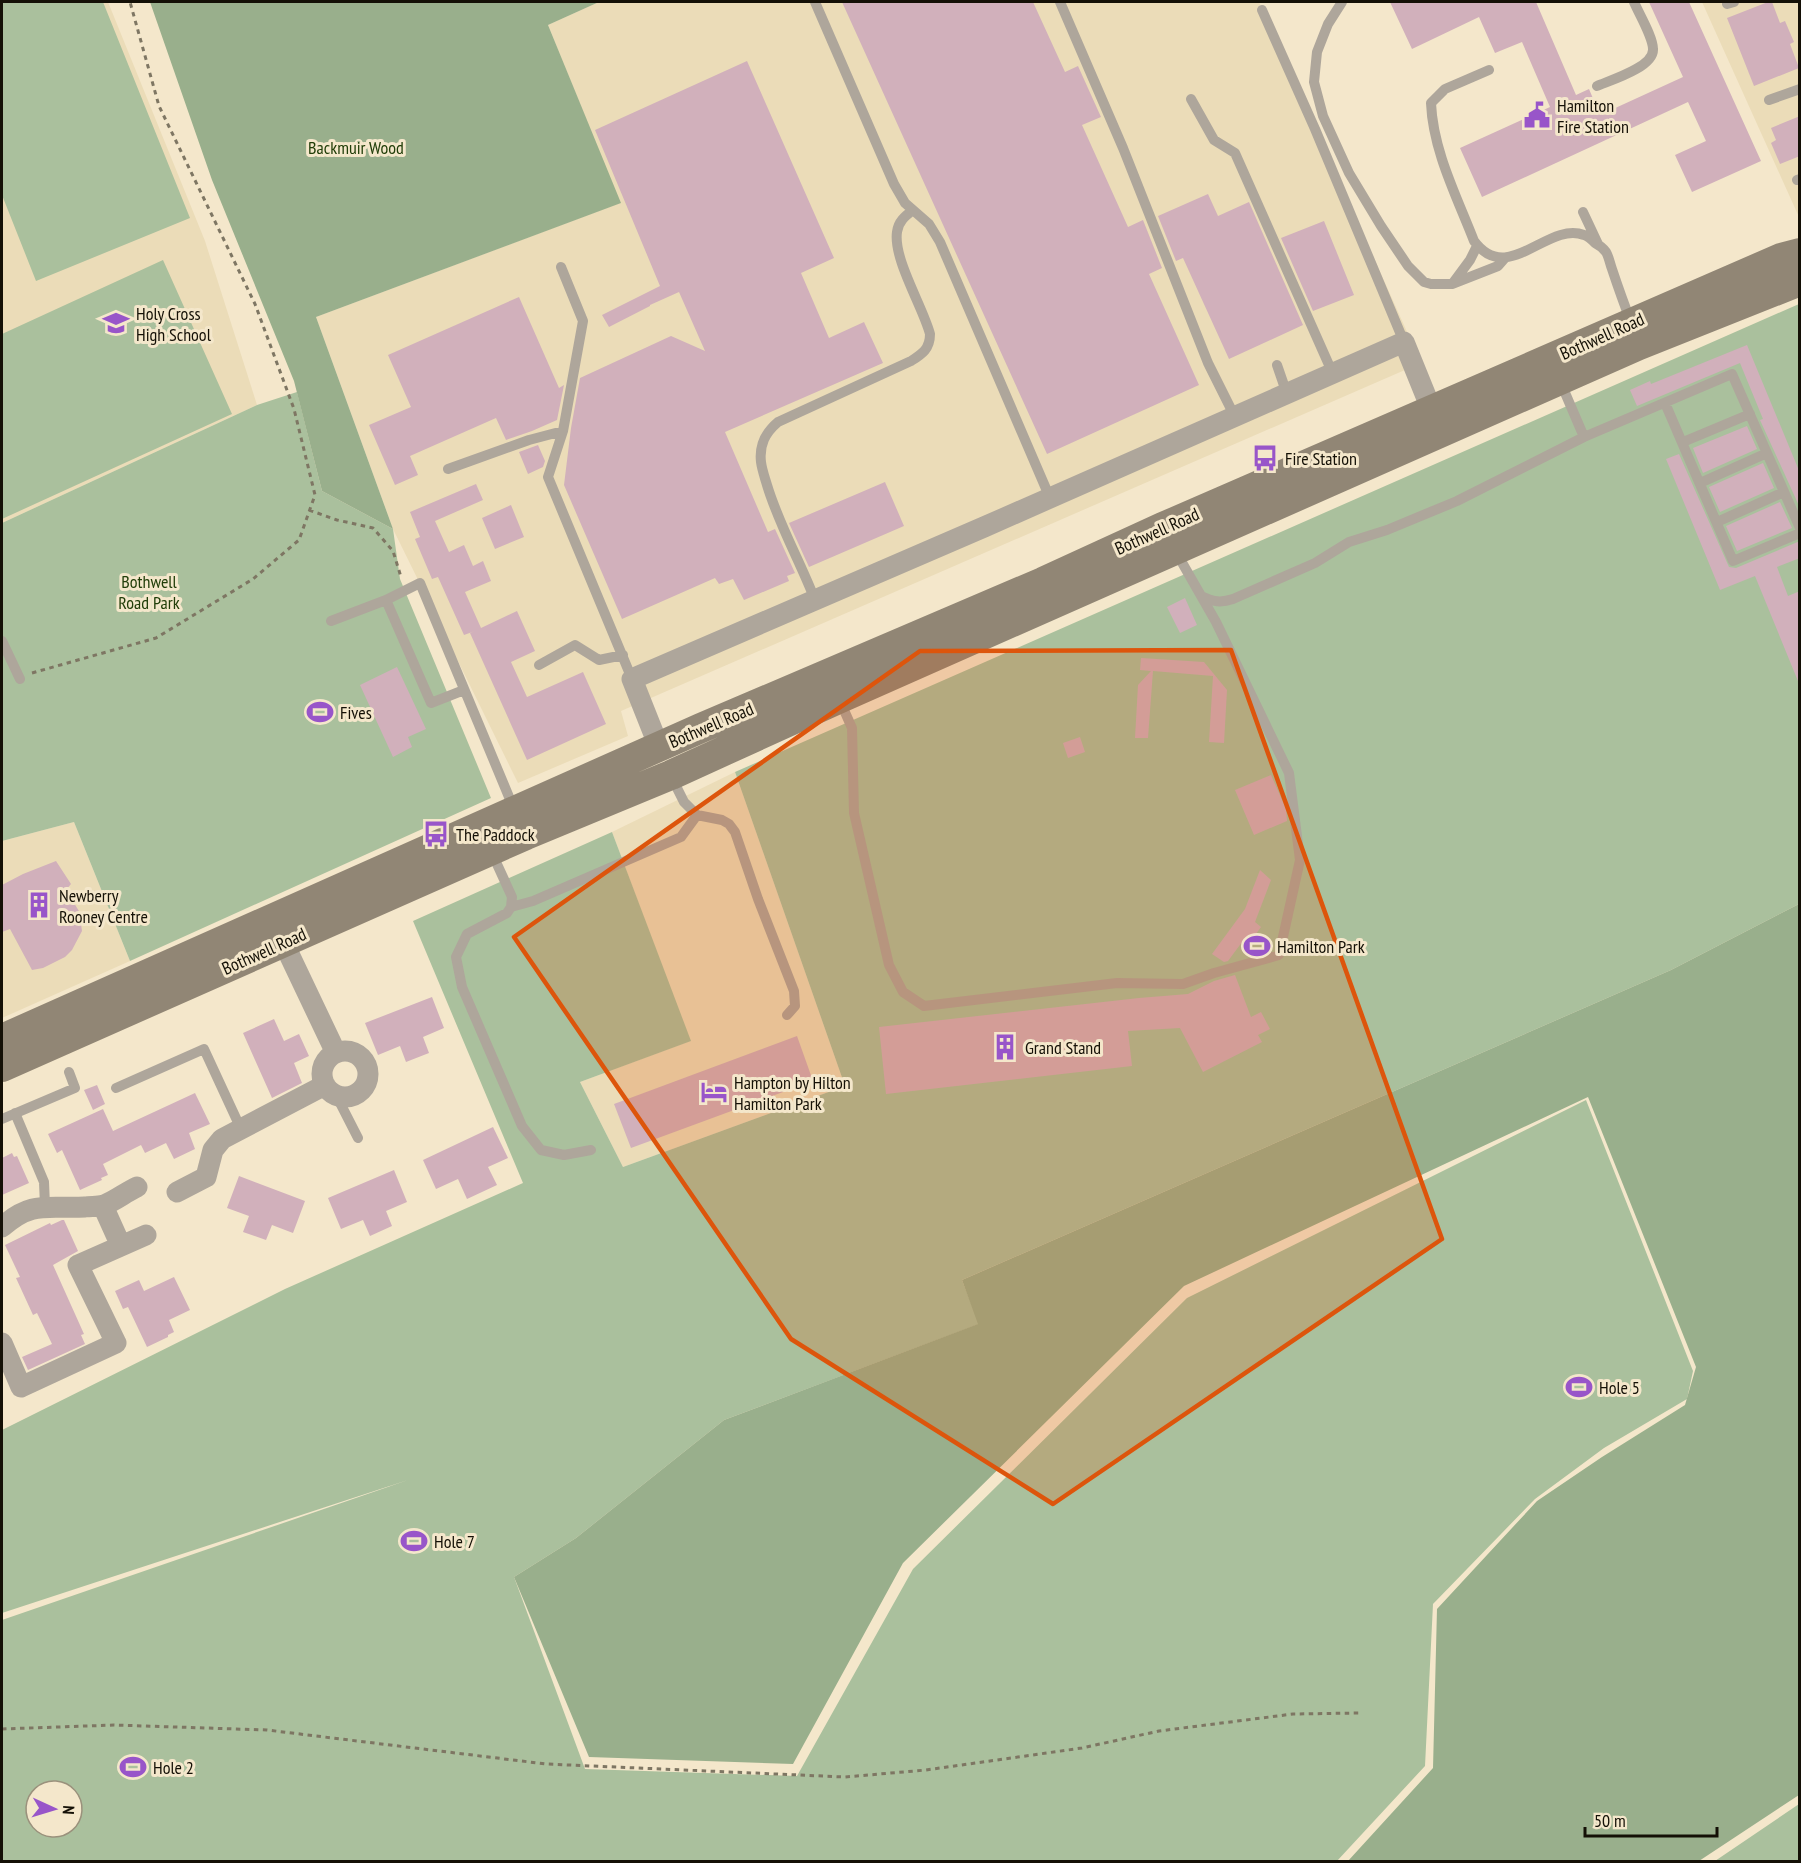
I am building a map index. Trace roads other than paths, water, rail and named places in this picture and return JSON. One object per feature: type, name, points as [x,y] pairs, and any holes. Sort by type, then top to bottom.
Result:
[{"type":"main road","name":"Bothwell Road","points":[[2,1039],[491,851],[520,823],[671,775],[833,687],[1169,539],[1559,381],[1635,334],[1781,258],[1800,253]]},
{"type":"main road","name":"Bothwell Road","points":[[1169,539],[1432,411],[1635,334],[1800,281]]},
{"type":"main road","name":"Bothwell Road","points":[[2,1067],[278,931],[520,823],[658,747],[833,687]]},
{"type":"main road","points":[[658,747],[671,775]]},
{"type":"street","points":[[658,747],[632,679],[1404,342],[1432,411]]},
{"type":"street","points":[[278,931],[336,1053]]},
{"type":"street","points":[[177,1192],[206,1177],[213,1149],[222,1138],[330,1090],[351,1096],[357,1093],[363,1088],[368,1074],[363,1060],[358,1055],[344,1051],[336,1053],[325,1063],[322,1078],[330,1090]]},
{"type":"street","points":[[2,1227],[27,1210],[45,1206],[69,1208],[103,1206],[137,1187]]},
{"type":"street","points":[[103,1206],[120,1246]]},
{"type":"street","points":[[2,1342],[21,1387],[116,1343],[78,1265],[146,1235]]},
{"type":"lane","points":[[815,2],[894,184],[905,203],[929,224],[940,242],[1050,498]]},
{"type":"lane","points":[[1060,2],[1154,224],[1208,363],[1235,417]]},
{"type":"lane","points":[[1342,2],[1328,24],[1317,52],[1314,82],[1323,116],[1349,173],[1408,266],[1424,282],[1437,285],[1452,284],[1498,266],[1505,258]]},
{"type":"lane","points":[[1597,86],[1640,67],[1649,60],[1653,53],[1652,42],[1634,2]]},
{"type":"lane","points":[[1262,10],[1315,129],[1404,342]]},
{"type":"lane","points":[[1488,70],[1445,89],[1431,103],[1432,119],[1441,154],[1474,241],[1477,246],[1492,256],[1505,258],[1567,234],[1586,235],[1606,253],[1635,334]]},
{"type":"lane","points":[[1769,100],[1800,89]]},
{"type":"lane","points":[[1191,99],[1214,140],[1235,153],[1333,374]]},
{"type":"lane","points":[[815,600],[773,506],[761,463],[762,445],[767,430],[778,422],[911,362],[925,352],[930,343],[928,325],[907,276],[897,245],[897,231],[903,218],[913,210]]},
{"type":"lane","points":[[1583,212],[1599,245]]},
{"type":"lane","points":[[1452,284],[1470,260],[1477,246]]},
{"type":"lane","points":[[561,267],[583,321],[563,431],[548,477],[632,679]]},
{"type":"lane","points":[[1277,365],[1287,394]]},
{"type":"lane","points":[[1201,596],[1223,602],[1233,599],[1315,563],[1349,542],[1387,530],[1457,501],[1584,437],[1732,374],[1800,528]]},
{"type":"lane","points":[[1559,381],[1584,437]]},
{"type":"lane","points":[[1665,403],[1733,561],[1800,533]]},
{"type":"lane","points":[[1683,442],[1750,414]]},
{"type":"lane","points":[[448,469],[529,440],[563,431]]},
{"type":"lane","points":[[1700,483],[1767,453]]},
{"type":"lane","points":[[1717,522],[1784,492]]},
{"type":"lane","points":[[833,687],[852,728],[854,813],[889,965],[903,992],[924,1006],[1117,983],[1183,984],[1278,955],[1300,860],[1289,773],[1216,622],[1169,539]]},
{"type":"lane","points":[[331,621],[386,600],[420,583],[520,823]]},
{"type":"lane","points":[[386,600],[431,703],[464,690]]},
{"type":"lane","points":[[2,641],[20,679]]},
{"type":"lane","points":[[539,665],[575,645],[598,660],[622,655]]},
{"type":"lane","points":[[671,775],[684,802],[697,815],[722,820],[729,824],[735,832],[794,991],[795,1006],[787,1015]]},
{"type":"lane","points":[[511,907],[533,901],[681,837],[697,815]]},
{"type":"lane","points":[[491,851],[512,897],[511,907],[507,913],[467,934],[456,957],[462,987],[522,1126],[541,1150],[564,1155],[591,1150]]},
{"type":"lane","points":[[116,1088],[204,1049],[241,1128]]},
{"type":"lane","points":[[2,1119],[75,1088],[69,1072]]},
{"type":"lane","points":[[330,1090],[358,1138]]},
{"type":"lane","points":[[15,1113],[44,1182],[45,1206]]},
{"type":"place","name":"Hamilton Fire Station","points":[[1537,115]]},
{"type":"place","name":"Holy Cross High School","points":[[116,323]]},
{"type":"place","name":"Fire Station","points":[[1265,458]]},
{"type":"place","name":"Fives","points":[[320,712]]},
{"type":"place","name":"The Paddock","points":[[436,834]]},
{"type":"place","name":"Newberry Rooney Centre","points":[[39,905]]},
{"type":"place","name":"Hamilton Park","points":[[1257,946]]},
{"type":"place","name":"Grand Stand","points":[[1005,1047]]},
{"type":"place","name":"Hampton by Hilton Hamilton Park","points":[[714,1092]]},
{"type":"place","name":"Hole 5","points":[[1579,1387]]},
{"type":"place","name":"Hole 7","points":[[414,1541]]},
{"type":"place","name":"Hole 2","points":[[133,1767]]},
{"type":"park label","name":"Backmuir Wood","points":[[356,147]]},
{"type":"park label","name":"Bothwell Road Park","points":[[149,591]]}]
